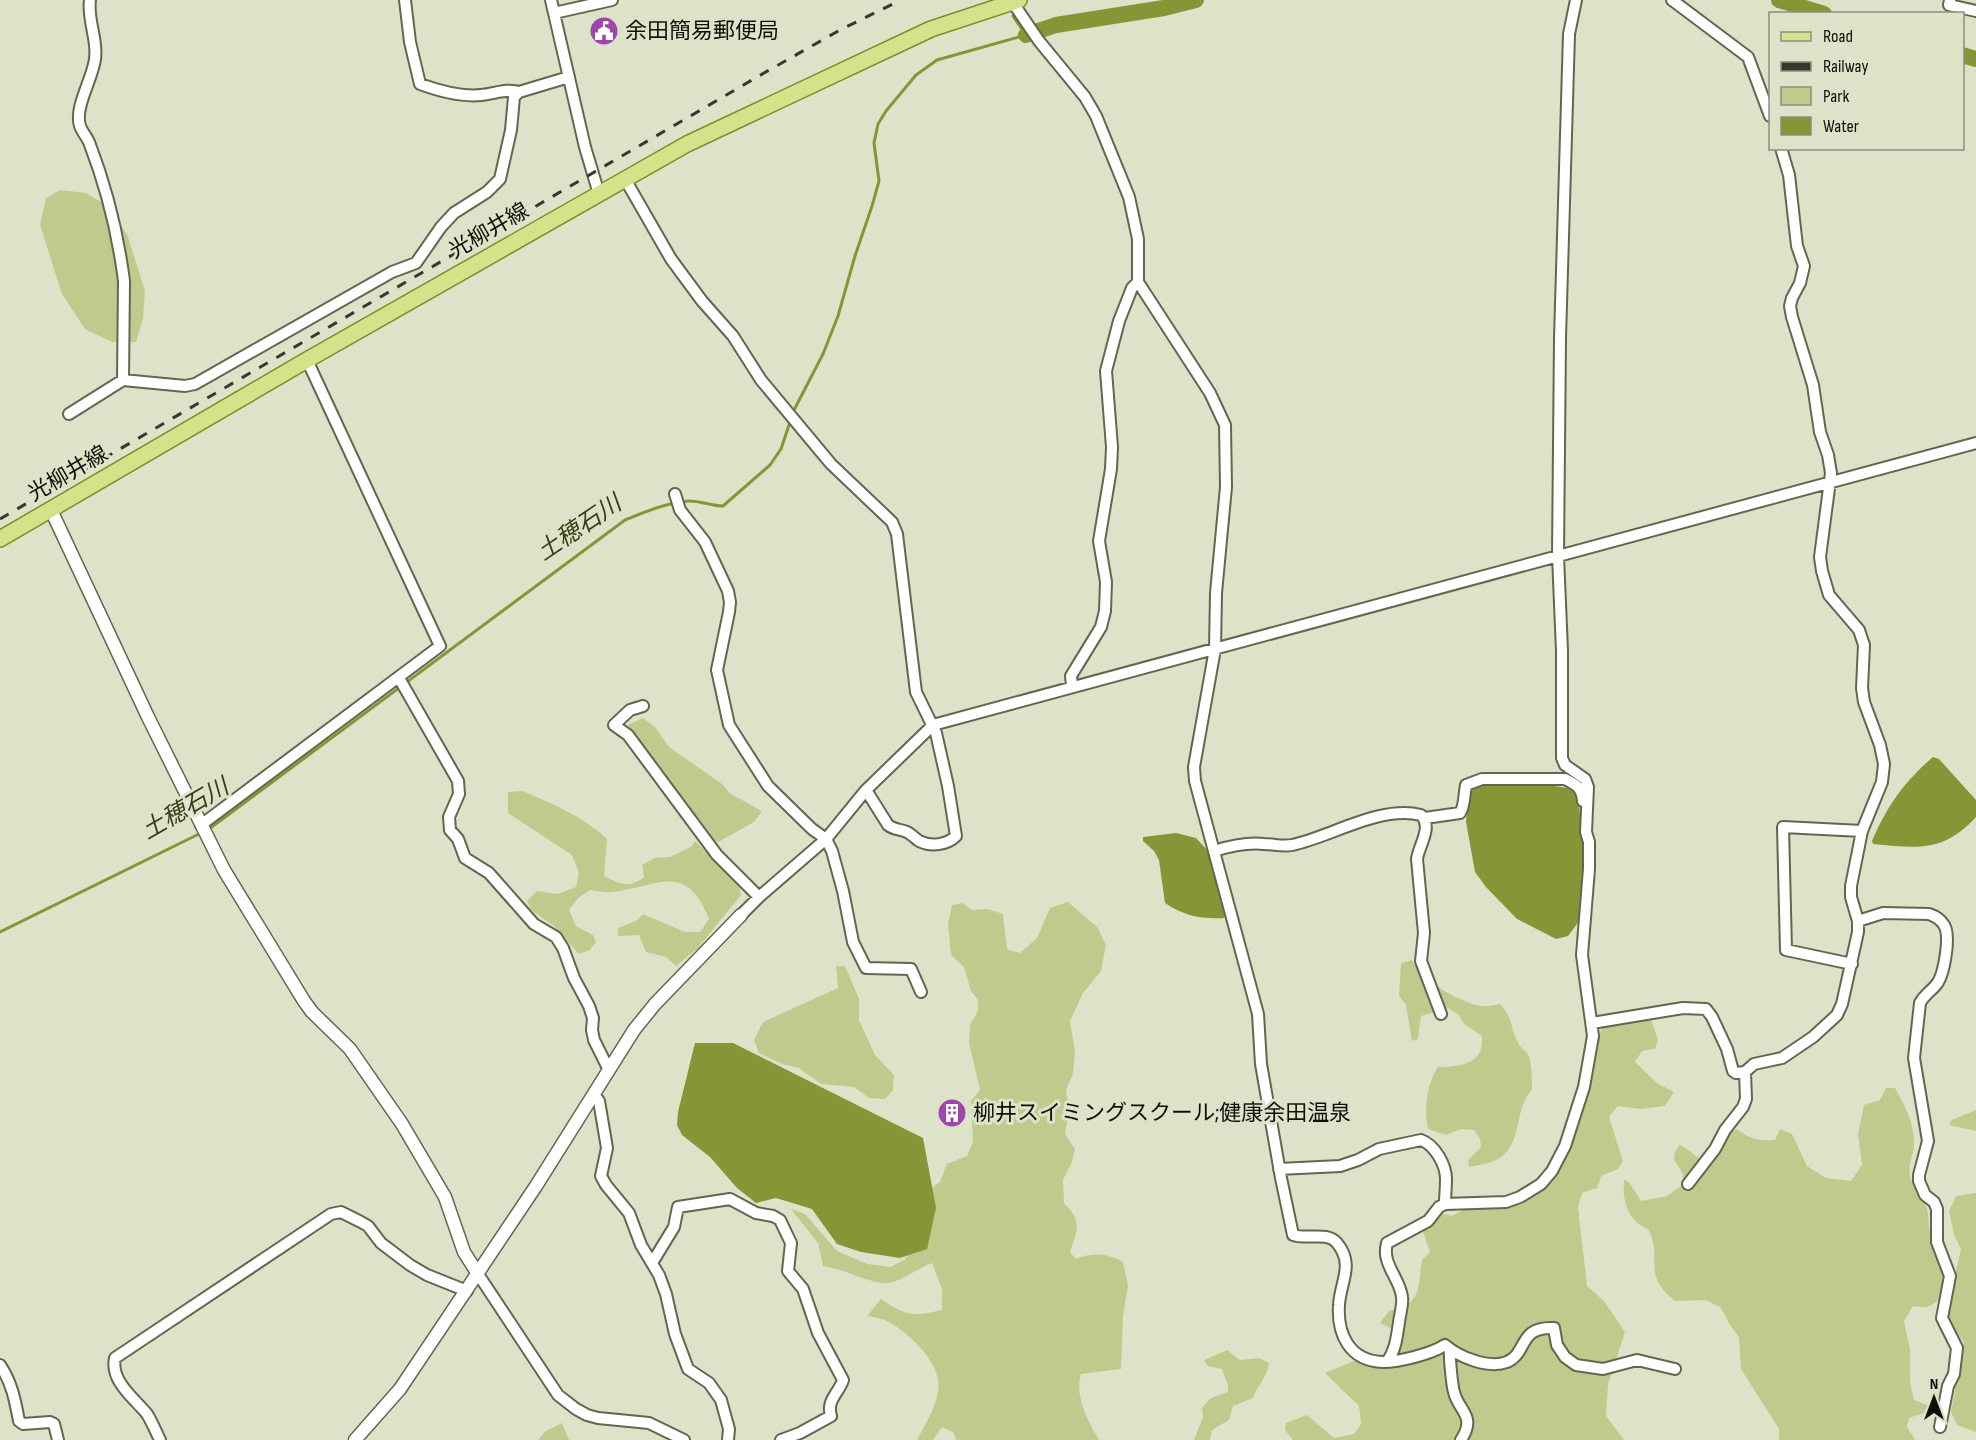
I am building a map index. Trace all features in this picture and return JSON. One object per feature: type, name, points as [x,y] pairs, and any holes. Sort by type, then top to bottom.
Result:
[{"type":"main road","name":"光柳井線","points":[[0,539],[307,360],[687,144],[931,29],[1014,1]]},
{"type":"street","points":[[90,0],[88,11],[95,46],[95,60],[83,100],[80,126],[88,141],[108,200],[122,265],[124,280],[123,380]]},
{"type":"street","points":[[405,0],[410,42],[420,84],[447,93],[471,95],[509,90],[519,92],[569,78]]},
{"type":"street","points":[[551,0],[585,147],[599,194]]},
{"type":"street","points":[[554,13],[612,0]]},
{"type":"street","points":[[1387,1362],[1393,1354],[1397,1341],[1402,1297],[1388,1264],[1387,1243],[1428,1221],[1439,1206],[1506,1202],[1530,1192],[1541,1184],[1552,1171],[1565,1146],[1584,1087],[1593,1036],[1582,955],[1588,902],[1589,842],[1586,832],[1588,787],[1585,779],[1565,765],[1562,758],[1562,651],[1558,556],[1560,338],[1569,34],[1576,0]]},
{"type":"street","points":[[1672,0],[1748,57],[1769,113]]},
{"type":"street","points":[[1950,0],[1949,5],[1976,11]]},
{"type":"street","points":[[1014,1],[1026,24],[1085,97],[1129,197],[1138,239],[1138,282],[1210,393],[1225,425],[1226,487],[1216,593],[1215,649],[1194,767],[1258,1014],[1259,1052],[1293,1235],[1329,1238],[1336,1242],[1343,1253],[1346,1263],[1346,1281],[1340,1294],[1339,1306],[1342,1336],[1362,1358],[1370,1361],[1407,1360],[1439,1349],[1444,1345],[1460,1356],[1484,1363],[1507,1362],[1517,1353],[1523,1340],[1534,1331],[1554,1328],[1557,1345],[1564,1357],[1576,1365],[1603,1370],[1637,1360],[1675,1369]]},
{"type":"street","points":[[69,414],[123,380],[185,386],[195,384],[392,272],[416,264],[441,227],[454,213],[487,192],[500,179],[511,130],[514,97],[519,92]]},
{"type":"street","points":[[1592,1023],[1683,1008],[1706,1009],[1727,1049],[1732,1071],[1745,1072],[1754,1064],[1782,1058],[1792,1052],[1837,1015],[1842,1004],[1851,964],[1858,921],[1851,897],[1851,886],[1862,831],[1882,782],[1884,764],[1880,745],[1864,702],[1864,645],[1859,630],[1829,595],[1822,571],[1820,557],[1831,473],[1820,432],[1813,385],[1790,306],[1803,275],[1804,266],[1794,229],[1789,175],[1782,150]]},
{"type":"street","points":[[625,179],[671,259],[702,301],[733,336],[761,380],[831,464],[892,522],[899,545],[916,692],[933,725],[948,786],[956,836],[951,842],[922,843],[907,832],[893,829],[888,825],[866,790]]},
{"type":"street","points":[[1072,686],[1071,676],[1101,627],[1105,611],[1106,582],[1099,541],[1112,469],[1106,371],[1119,321],[1132,288],[1138,282]]},
{"type":"street","points":[[201,825],[401,682],[440,646],[307,360]]},
{"type":"street","points":[[355,1440],[400,1389],[478,1275],[634,1030],[655,1004],[759,897],[826,839],[866,790],[933,725],[1976,443]]},
{"type":"street","points":[[677,498],[680,510],[705,542],[728,591],[729,612],[717,670],[729,725],[768,786],[812,829],[826,839],[832,850],[843,891],[853,942],[866,968],[911,969],[921,992]]},
{"type":"street","points":[[51,510],[109,636],[224,870],[304,1001],[312,1012],[350,1049],[422,1155],[445,1197],[464,1252],[549,1384],[567,1402],[587,1415],[649,1423],[684,1440]]},
{"type":"street","points":[[401,682],[458,781],[459,794],[456,807],[449,817],[450,830],[458,839],[465,858],[489,873],[534,924],[556,938],[563,948],[574,978],[590,1006],[594,1040],[609,1070]]},
{"type":"street","points":[[643,706],[630,710],[614,725],[628,735],[717,855],[759,897]]},
{"type":"street","points":[[1214,850],[1252,843],[1285,846],[1296,844],[1369,819],[1395,815],[1415,814],[1425,818],[1460,813],[1463,809],[1466,786],[1482,779],[1565,779],[1577,785],[1582,791],[1587,806]]},
{"type":"street","points":[[1425,818],[1425,833],[1417,859],[1424,933],[1421,961],[1442,1014]]},
{"type":"street","points":[[1851,964],[1786,950],[1783,827],[1862,831]]},
{"type":"street","points":[[1858,921],[1883,913],[1929,914],[1945,926],[1947,934],[1942,975],[1937,985],[1923,996],[1920,1003],[1914,1058],[1928,1141],[1919,1180],[1925,1195],[1934,1202],[1937,1209],[1937,1242],[1950,1275],[1942,1318],[1957,1348],[1954,1374],[1948,1386],[1940,1426]]},
{"type":"street","points":[[1688,1184],[1743,1107],[1746,1100],[1745,1072]]},
{"type":"street","points":[[594,1095],[599,1101],[606,1148],[601,1176],[629,1213],[641,1245],[666,1294],[683,1361],[688,1369],[709,1383],[721,1400],[729,1430],[728,1440]]},
{"type":"street","points":[[1279,1169],[1340,1166],[1379,1149],[1421,1140],[1427,1142],[1437,1154],[1445,1170],[1445,1204]]},
{"type":"street","points":[[652,1263],[674,1227],[678,1207],[730,1199],[756,1213],[773,1216],[780,1220],[791,1243],[788,1270],[803,1289],[818,1334],[843,1380],[831,1401],[829,1408],[831,1416],[800,1433],[781,1440]]},
{"type":"street","points":[[160,1440],[149,1417],[116,1375],[113,1366],[115,1358],[331,1214],[341,1212],[362,1222],[381,1243],[410,1265],[427,1275],[467,1291]]},
{"type":"street","points":[[1450,1350],[1454,1393],[1465,1410],[1467,1421],[1461,1440]]},
{"type":"street","points":[[0,1365],[9,1378],[14,1392],[19,1421],[23,1424],[50,1422],[54,1424],[58,1440]]},
{"type":"green space","points":[[60,190],[86,193],[106,205],[127,234],[145,291],[143,319],[136,342],[112,342],[85,329],[62,294],[40,225],[46,198]]},
{"type":"green space","points":[[643,718],[655,727],[669,747],[722,784],[731,794],[762,811],[754,822],[718,842],[711,840],[628,725]]},
{"type":"green space","points":[[523,791],[578,818],[607,839],[604,876],[610,879],[624,884],[639,881],[644,877],[642,865],[655,858],[670,857],[691,847],[695,841],[739,884],[741,895],[698,948],[676,966],[666,957],[646,952],[639,935],[618,936],[618,928],[636,921],[643,914],[685,932],[700,932],[709,919],[691,889],[681,883],[670,882],[613,892],[590,890],[578,898],[569,910],[576,926],[593,935],[596,942],[590,950],[579,954],[554,926],[531,910],[527,901],[537,891],[558,894],[576,887],[579,873],[572,855],[508,813],[508,792]]},
{"type":"green space","points":[[1068,902],[1097,927],[1106,945],[1101,971],[1083,993],[1070,1021],[1075,1052],[1073,1074],[1066,1090],[1069,1109],[1065,1134],[1075,1149],[1072,1162],[1063,1180],[1064,1203],[1076,1220],[1077,1226],[1070,1252],[1076,1259],[1100,1254],[1123,1262],[1128,1285],[1123,1316],[1121,1369],[1081,1374],[1079,1391],[1081,1400],[1099,1440],[956,1440],[954,1433],[942,1427],[933,1440],[917,1440],[937,1398],[938,1382],[935,1371],[930,1360],[904,1332],[885,1320],[867,1316],[881,1299],[910,1314],[942,1310],[942,1289],[932,1263],[888,1283],[873,1281],[823,1266],[818,1243],[791,1209],[805,1214],[837,1251],[867,1264],[890,1267],[904,1260],[923,1239],[924,1194],[940,1182],[947,1164],[967,1156],[973,1142],[971,1101],[980,1090],[969,1043],[970,1025],[978,1011],[978,1000],[971,991],[964,967],[951,955],[948,924],[952,905],[962,903],[972,910],[988,909],[1003,914],[1007,949],[1020,953],[1037,938],[1050,908]]},
{"type":"green space","points":[[1412,960],[1433,983],[1462,1000],[1481,1006],[1500,1004],[1507,1013],[1517,1041],[1529,1057],[1532,1090],[1526,1097],[1513,1142],[1501,1157],[1494,1161],[1469,1167],[1468,1160],[1481,1147],[1480,1139],[1474,1130],[1461,1129],[1446,1135],[1428,1129],[1427,1097],[1438,1067],[1455,1066],[1475,1058],[1482,1046],[1482,1036],[1464,1024],[1459,1015],[1448,1008],[1421,1016],[1418,1039],[1412,1041],[1406,1005],[1399,996],[1401,963]]},
{"type":"green space","points":[[836,966],[845,966],[859,999],[859,1020],[875,1055],[894,1075],[893,1090],[885,1099],[869,1098],[854,1087],[821,1084],[799,1068],[782,1064],[759,1053],[754,1040],[763,1022],[838,988]]},
{"type":"green space","points":[[1651,1019],[1658,1040],[1655,1049],[1642,1051],[1635,1062],[1657,1083],[1674,1092],[1665,1106],[1641,1109],[1618,1106],[1609,1117],[1623,1161],[1618,1169],[1601,1176],[1597,1188],[1582,1193],[1578,1207],[1587,1286],[1604,1301],[1625,1332],[1608,1384],[1606,1416],[1624,1440],[1293,1440],[1285,1430],[1286,1423],[1307,1415],[1334,1438],[1354,1434],[1361,1424],[1359,1406],[1325,1373],[1356,1360],[1385,1368],[1394,1355],[1392,1329],[1380,1323],[1389,1311],[1408,1304],[1416,1294],[1422,1260],[1430,1252],[1423,1232],[1441,1213],[1452,1216],[1467,1208],[1523,1204],[1554,1175],[1603,1025]]},
{"type":"green space","points":[[1886,1088],[1895,1088],[1911,1121],[1914,1144],[1910,1174],[1927,1208],[1933,1247],[1944,1277],[1944,1285],[1938,1300],[1927,1307],[1913,1306],[1904,1321],[1910,1350],[1910,1382],[1914,1400],[1927,1405],[1930,1411],[1909,1418],[1907,1427],[1915,1440],[1779,1440],[1779,1429],[1741,1369],[1739,1337],[1721,1308],[1706,1300],[1675,1301],[1658,1282],[1655,1274],[1652,1240],[1648,1229],[1641,1226],[1628,1210],[1624,1196],[1624,1180],[1629,1182],[1641,1201],[1667,1196],[1684,1184],[1683,1174],[1674,1159],[1679,1145],[1699,1158],[1709,1161],[1721,1152],[1730,1132],[1737,1129],[1754,1139],[1775,1140],[1780,1129],[1792,1134],[1807,1166],[1826,1178],[1851,1181],[1862,1165],[1858,1134],[1864,1105],[1880,1100]]},
{"type":"green space","points":[[1976,1110],[1976,1131],[1949,1125],[1952,1120]]},
{"type":"green space","points":[[1976,1193],[1976,1432],[1957,1425],[1951,1412],[1964,1342],[1953,1328],[1947,1309],[1961,1249],[1954,1235],[1949,1211],[1956,1196]]},
{"type":"green space","points":[[1227,1350],[1240,1360],[1259,1358],[1269,1363],[1267,1372],[1253,1398],[1233,1406],[1229,1420],[1212,1430],[1210,1440],[1194,1440],[1203,1417],[1202,1408],[1211,1398],[1228,1392],[1222,1369],[1208,1366],[1204,1360]]},
{"type":"green space","points":[[562,1423],[569,1440],[538,1440],[546,1431]]},
{"type":"water","points":[[1933,757],[1939,759],[1976,800],[1976,817],[1952,837],[1929,846],[1903,847],[1873,844],[1872,841],[1878,828],[1897,795]]},
{"type":"water","points":[[1479,784],[1547,785],[1568,788],[1578,796],[1585,858],[1581,913],[1577,924],[1568,936],[1556,939],[1517,919],[1475,872],[1466,822],[1468,798],[1472,789]]},
{"type":"water","points":[[1176,833],[1196,838],[1208,851],[1226,913],[1224,918],[1193,916],[1165,903],[1159,860],[1154,851],[1143,841],[1143,837]]},
{"type":"water","points":[[695,1043],[733,1043],[923,1138],[936,1208],[927,1249],[900,1258],[861,1252],[837,1244],[812,1209],[776,1198],[756,1203],[737,1188],[710,1157],[682,1135],[677,1125],[678,1112]]},
{"type":"waterway","name":"土穂石川","points":[[1026,35],[1056,25],[1164,8],[1196,0]]},
{"type":"waterway","name":"土穂石川","points":[[1779,0],[1818,12]]},
{"type":"waterway","name":"土穂石川","points":[[793,412],[823,354],[838,316],[872,206],[879,181],[874,143],[878,124],[916,75],[937,60],[1026,35],[1013,16]]},
{"type":"waterway","name":"土穂石川","points":[[1964,56],[1976,59]]},
{"type":"waterway","name":"土穂石川","points":[[209,829],[625,520],[674,503],[694,501],[723,506],[770,465],[781,449],[791,419]]},
{"type":"waterway","name":"土穂石川","points":[[0,932],[203,832]]},
{"type":"railway","points":[[0,519],[764,73],[840,30],[901,0]]},
{"type":"place","name":"余田簡易郵便局","points":[[604,31]]},
{"type":"place","name":"柳井スイミングスクール;健康余田温泉","points":[[952,1113]]}]
